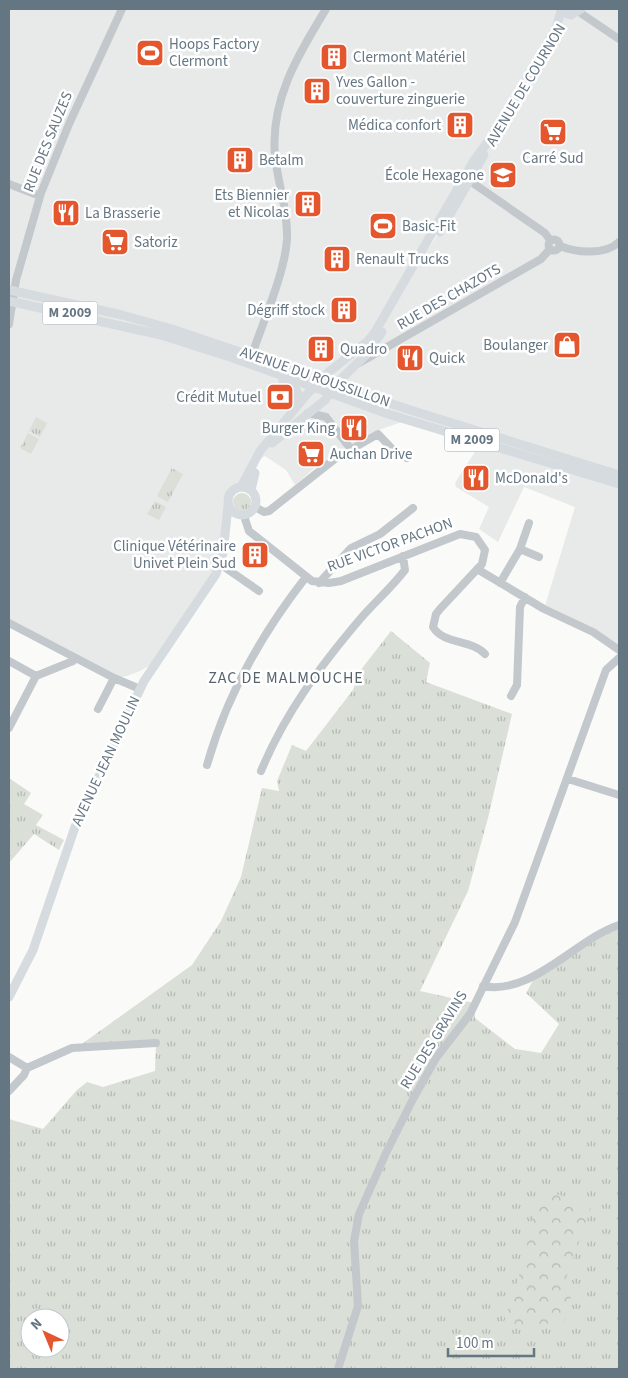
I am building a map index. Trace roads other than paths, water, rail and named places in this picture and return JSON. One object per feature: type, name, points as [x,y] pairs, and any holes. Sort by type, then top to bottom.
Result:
[{"type":"main road","points":[[563,12],[580,10]]},
{"type":"main road","name":"AVENUE DE COURNON","points":[[330,394],[336,384],[367,353],[379,326],[556,28],[563,12]]},
{"type":"main road","name":"AVENUE DE COURNON","points":[[466,181],[563,12]]},
{"type":"main road","name":"AVENUE DU ROUSSILLON","points":[[11,290],[122,315],[181,336],[206,349],[284,379],[314,387],[388,414],[619,484]]},
{"type":"main road","name":"AVENUE DU ROUSSILLON","points":[[11,301],[204,339],[355,391],[619,475]]},
{"type":"main road","points":[[181,336],[199,351],[284,379],[294,386],[298,394],[294,411]]},
{"type":"main road","name":"AVENUE DE COURNON","points":[[314,387],[322,379],[367,353]]},
{"type":"main road","points":[[355,391],[350,379],[358,364]]},
{"type":"main road","points":[[241,487],[251,490],[256,498],[255,507],[251,513],[242,516],[234,513],[228,506],[230,493],[241,487],[260,451],[314,387]]},
{"type":"main road","points":[[251,490],[259,460],[266,449],[330,394]]},
{"type":"main road","name":"AVENUE JEAN MOULIN","points":[[9,997],[33,950],[75,827],[140,689],[156,660],[192,610],[220,564],[226,536],[228,506]]},
{"type":"main road","name":"AVENUE JEAN MOULIN","points":[[226,536],[231,524],[242,516]]},
{"type":"street","name":"RUE DES SAUZES","points":[[9,324],[11,290],[40,196],[69,124],[122,9]]},
{"type":"street","points":[[252,355],[283,262],[287,240],[287,223],[274,138],[281,93],[291,69],[326,9]]},
{"type":"street","points":[[580,10],[619,39]]},
{"type":"street","points":[[466,181],[544,233],[550,240],[557,240],[560,246],[568,249],[605,251],[612,249],[619,242]]},
{"type":"street","points":[[9,184],[40,196]]},
{"type":"street","points":[[550,240],[548,245],[550,249],[556,250],[560,246]]},
{"type":"street","name":"RUE DES CHAZOTS","points":[[367,353],[384,351],[542,259],[550,249]]},
{"type":"street","points":[[308,413],[326,417],[350,448]]},
{"type":"street","points":[[255,507],[264,512],[269,511],[350,448],[378,434],[396,453],[407,458]]},
{"type":"street","points":[[320,583],[351,548],[380,534],[413,508]]},
{"type":"street","name":"RUE VICTOR PACHON","points":[[242,516],[249,531],[306,577],[320,583],[341,581],[466,533],[476,537],[483,545],[484,559],[477,569]]},
{"type":"street","points":[[500,583],[520,549],[529,523]]},
{"type":"street","points":[[520,549],[539,557]]},
{"type":"street","points":[[261,771],[276,734],[313,678],[347,635],[405,570],[403,556]]},
{"type":"street","points":[[220,564],[259,591]]},
{"type":"street","points":[[485,654],[479,647],[440,635],[433,627],[436,614],[440,608],[477,569],[524,597],[593,632],[619,650]]},
{"type":"street","points":[[207,765],[220,724],[243,676],[287,602],[306,577]]},
{"type":"street","points":[[511,696],[517,685],[520,607],[524,597]]},
{"type":"street","points":[[9,623],[114,678],[140,689]]},
{"type":"street","points":[[9,728],[36,676],[74,661],[76,658]]},
{"type":"street","name":"RUE DES GRAVINS","points":[[340,1366],[358,1306],[354,1240],[359,1214],[386,1153],[413,1100],[436,1058],[470,1014],[515,922],[606,670],[619,658]]},
{"type":"street","points":[[9,661],[36,676]]},
{"type":"street","points":[[98,709],[114,678]]},
{"type":"street","points":[[568,779],[619,795]]},
{"type":"street","points":[[484,986],[494,989],[547,969],[595,936],[619,925]]},
{"type":"street","points":[[9,1091],[24,1075],[27,1068],[72,1048],[156,1043]]},
{"type":"street","points":[[9,1057],[27,1068]]},
{"type":"place","name":"Hoops Factory Clermont","points":[[150,53]]},
{"type":"place","name":"Clermont Matériel","points":[[334,57]]},
{"type":"place","name":"Yves Gallon - couverture zinguerie","points":[[317,91]]},
{"type":"place","name":"Médica confort","points":[[460,125]]},
{"type":"place","name":"Carré Sud","points":[[553,132]]},
{"type":"place","name":"Betalm","points":[[240,160]]},
{"type":"place","name":"École Hexagone","points":[[503,175]]},
{"type":"place","name":"Ets Biennier et Nicolas","points":[[308,204]]},
{"type":"place","name":"La Brasserie","points":[[66,213]]},
{"type":"place","name":"Basic-Fit","points":[[383,226]]},
{"type":"place","name":"Satoriz","points":[[115,242]]},
{"type":"place","name":"Renault Trucks","points":[[337,259]]},
{"type":"place","name":"Dégriff stock","points":[[344,310]]},
{"type":"place","name":"Boulanger","points":[[567,345]]},
{"type":"place","name":"Quadro","points":[[321,349]]},
{"type":"place","name":"Quick","points":[[410,358]]},
{"type":"place","name":"Crédit Mutuel","points":[[280,397]]},
{"type":"place","name":"Burger King","points":[[354,428]]},
{"type":"place","name":"Auchan Drive","points":[[311,454]]},
{"type":"place","name":"McDonald's","points":[[476,478]]},
{"type":"place","name":"Clinique Vétérinaire Univet Plein Sud","points":[[255,555]]},
{"type":"district","name":"ZAC DE MALMOUCHE","points":[[286,678]]}]
